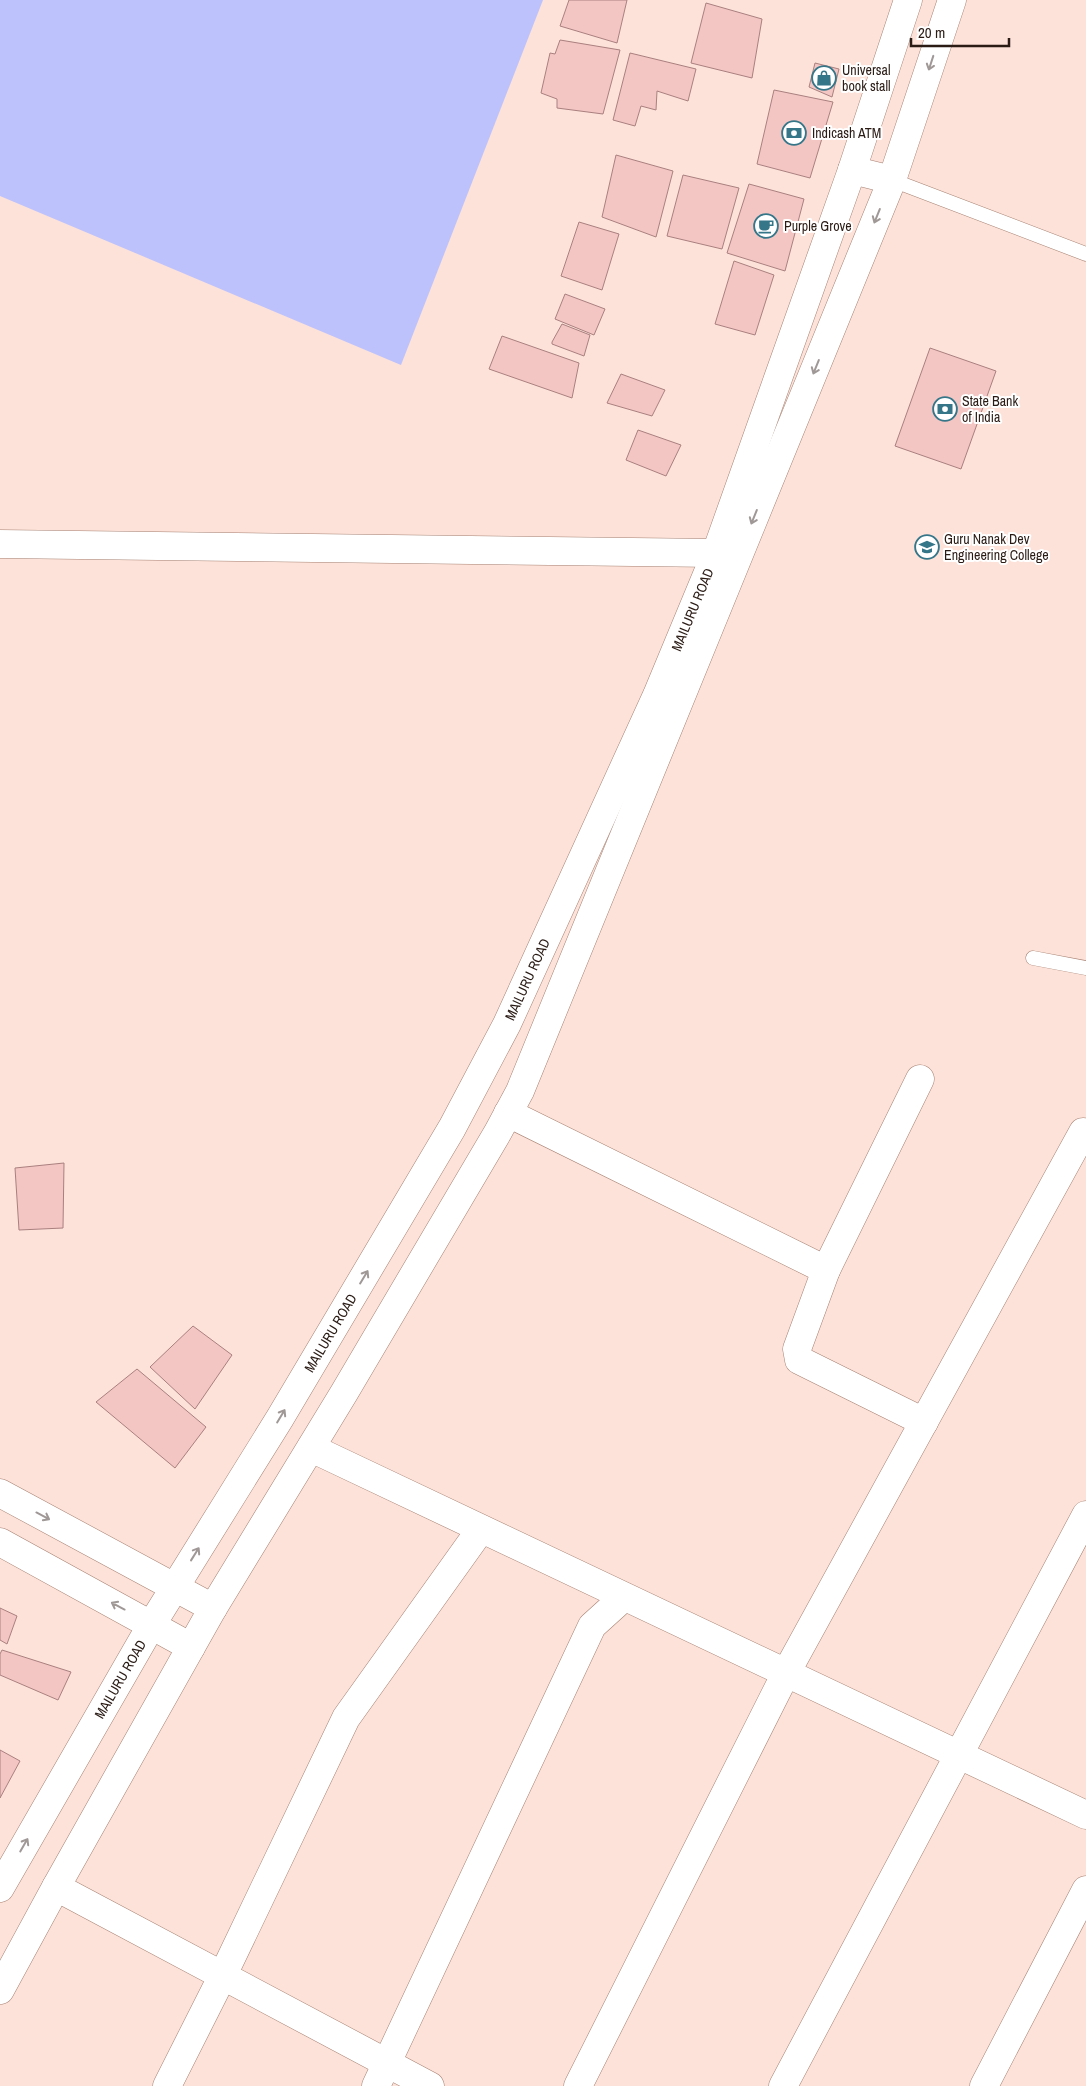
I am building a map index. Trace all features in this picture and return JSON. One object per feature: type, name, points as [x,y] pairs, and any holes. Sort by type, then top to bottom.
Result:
[{"type":"street","name":"MAILURU ROAD","points":[[0,1888],[152,1624],[280,1418],[442,1146],[498,1041],[657,695],[716,553],[852,170],[908,0]]},
{"type":"street","points":[[0,1990],[213,1608],[311,1448],[520,1091],[892,180],[952,0]]},
{"type":"street","points":[[852,170],[892,180]]},
{"type":"street","points":[[0,544],[716,553]]},
{"type":"street","points":[[920,1079],[826,1270],[796,1349],[799,1360],[924,1422]]},
{"type":"street","points":[[508,1113],[826,1270]]},
{"type":"street","points":[[578,2086],[786,1673],[1024,1244],[1083,1132]]},
{"type":"street","points":[[311,1448],[1086,1815]]},
{"type":"street","points":[[0,1493],[213,1608]]},
{"type":"street","points":[[783,2086],[1086,1515]]},
{"type":"street","points":[[167,2086],[224,1975],[346,1718],[481,1530]]},
{"type":"street","points":[[0,1542],[191,1647]]},
{"type":"street","points":[[382,2075],[592,1626],[624,1597]]},
{"type":"street","points":[[56,1887],[224,1975],[382,2075],[430,2086]]},
{"type":"street","points":[[984,2086],[1086,1890]]},
{"type":"lane","points":[[892,180],[1086,254]]},
{"type":"lane","points":[[1033,958],[1086,968]]},
{"type":"shaded area","points":[[0,0],[543,0],[401,365],[0,196]]},
{"type":"building","points":[[569,0],[627,0],[617,43],[560,26]]},
{"type":"building","points":[[706,3],[762,19],[752,78],[691,63]]},
{"type":"building","points":[[560,40],[620,50],[603,114],[557,108],[557,99],[541,93],[550,53],[555,54]]},
{"type":"building","points":[[630,53],[696,69],[688,101],[657,91],[656,110],[641,106],[635,126],[613,120]]},
{"type":"building","name":"Universal book stall","points":[[815,63],[839,69],[832,97],[809,87]]},
{"type":"building","name":"Indicash ATM","points":[[774,90],[833,102],[810,178],[757,164]]},
{"type":"building","points":[[616,155],[673,171],[656,237],[602,217]]},
{"type":"building","points":[[683,175],[739,188],[722,249],[667,236]]},
{"type":"building","name":"Purple Grove","points":[[749,184],[804,199],[785,271],[727,253]]},
{"type":"building","points":[[579,222],[619,234],[602,290],[561,276]]},
{"type":"building","points":[[734,261],[774,275],[755,335],[715,324]]},
{"type":"building","points":[[565,294],[605,309],[594,335],[555,319]]},
{"type":"building","points":[[562,324],[590,335],[584,356],[552,344]]},
{"type":"building","points":[[502,336],[579,363],[572,398],[489,369]]},
{"type":"building","name":"State Bank of India","points":[[930,348],[996,371],[961,469],[895,446]]},
{"type":"building","points":[[621,374],[665,390],[652,416],[607,403]]},
{"type":"building","points":[[638,430],[681,445],[666,476],[626,460]]},
{"type":"building","points":[[64,1163],[63,1228],[19,1230],[15,1168]]},
{"type":"building","points":[[193,1326],[232,1355],[195,1409],[150,1367]]},
{"type":"building","points":[[137,1369],[206,1427],[175,1468],[96,1402]]},
{"type":"building","points":[[0,1608],[17,1616],[7,1644],[0,1640]]},
{"type":"building","points":[[2,1650],[71,1672],[58,1700],[0,1675],[0,1654]]},
{"type":"building","points":[[0,1750],[20,1761],[0,1798]]},
{"type":"place","name":"Universal book stall","points":[[824,78]]},
{"type":"place","name":"Indicash ATM","points":[[794,133]]},
{"type":"place","name":"Purple Grove","points":[[766,226]]},
{"type":"place","name":"State Bank of India","points":[[945,409]]},
{"type":"place","name":"Guru Nanak Dev Engineering College","points":[[927,547]]}]
